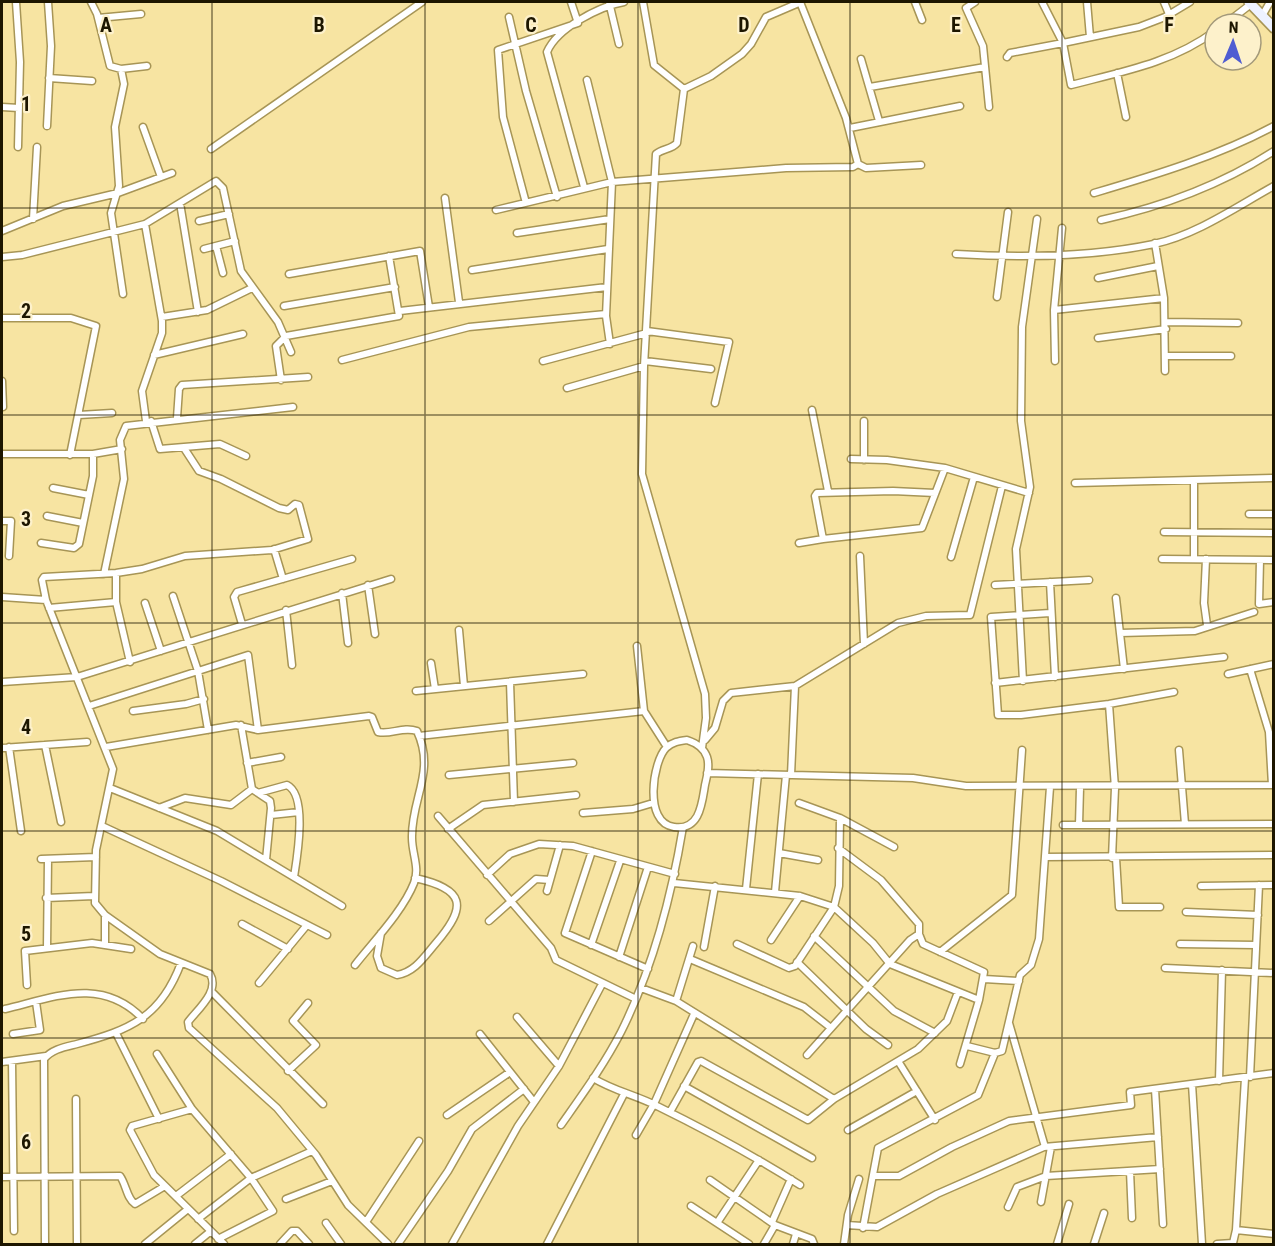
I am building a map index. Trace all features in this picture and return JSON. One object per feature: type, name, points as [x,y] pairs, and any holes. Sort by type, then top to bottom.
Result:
[{"type":"main road","points":[[1263,17],[1274,28]]},
{"type":"street","points":[[16,2],[20,62],[18,147]]},
{"type":"street","points":[[47,126],[51,46],[48,2]]},
{"type":"street","points":[[91,2],[98,18],[108,62],[113,68],[147,66]]},
{"type":"street","points":[[211,148],[422,2]]},
{"type":"street","points":[[571,2],[578,22]]},
{"type":"street","points":[[584,187],[547,52],[557,39],[595,10],[609,3],[624,2]]},
{"type":"street","points":[[643,2],[654,65],[684,89]]},
{"type":"street","points":[[684,89],[711,76],[742,54],[752,44],[766,17],[800,2],[850,128],[858,164]]},
{"type":"street","points":[[915,2],[922,20]]},
{"type":"street","points":[[975,2],[966,8],[983,46],[989,107]]},
{"type":"street","points":[[1042,2],[1063,43],[1071,85],[1157,63],[1203,40]]},
{"type":"street","points":[[1088,2],[1090,37]]},
{"type":"street","points":[[1164,2],[1169,14]]},
{"type":"street","points":[[1007,57],[1010,53],[1139,27],[1190,2]]},
{"type":"street","points":[[609,3],[619,44]]},
{"type":"street","points":[[98,18],[141,14]]},
{"type":"street","points":[[509,17],[517,43],[526,91],[557,197]]},
{"type":"street","points":[[526,203],[503,117],[498,50],[578,22]]},
{"type":"street","points":[[861,59],[879,121]]},
{"type":"street","points":[[870,87],[986,67]]},
{"type":"street","points":[[122,69],[124,84],[115,127],[118,193],[111,213],[123,294]]},
{"type":"street","points":[[1117,72],[1126,117]]},
{"type":"street","points":[[49,78],[92,81]]},
{"type":"street","points":[[587,80],[612,182],[606,314],[610,344]]},
{"type":"street","points":[[684,89],[677,143],[673,148],[660,150],[656,154],[645,364],[644,486],[705,694],[705,740]]},
{"type":"street","points":[[850,128],[960,106]]},
{"type":"street","points":[[2,107],[19,108]]},
{"type":"street","points":[[1094,193],[1144,178],[1231,146],[1274,126]]},
{"type":"street","points":[[143,127],[161,177]]},
{"type":"street","points":[[33,219],[37,147]]},
{"type":"street","points":[[1101,220],[1163,205],[1226,177],[1274,151]]},
{"type":"street","points":[[496,210],[612,182],[786,168],[854,167],[858,164]]},
{"type":"street","points":[[858,164],[866,168],[921,165]]},
{"type":"street","points":[[2,231],[63,206],[118,193],[172,173]]},
{"type":"street","points":[[2,257],[22,255],[46,247],[145,224],[216,181],[224,188],[241,271],[286,336],[291,352]]},
{"type":"street","points":[[956,254],[1031,256],[1155,243],[1200,226],[1274,186]]},
{"type":"street","points":[[445,198],[459,302]]},
{"type":"street","points":[[180,203],[198,312]]},
{"type":"street","points":[[997,297],[1008,212]]},
{"type":"street","points":[[199,221],[229,214]]},
{"type":"street","points":[[517,233],[610,219]]},
{"type":"street","points":[[1023,681],[1016,549],[1029,494],[1022,421],[1022,327],[1037,219]]},
{"type":"street","points":[[145,224],[162,317],[162,333],[142,391],[148,421],[160,449],[220,444],[246,456]]},
{"type":"street","points":[[1055,361],[1054,310],[1062,228]]},
{"type":"street","points":[[204,249],[235,241]]},
{"type":"street","points":[[1155,243],[1164,298],[1165,371]]},
{"type":"street","points":[[216,246],[223,273]]},
{"type":"street","points":[[472,270],[608,249]]},
{"type":"street","points":[[289,274],[420,251],[429,307]]},
{"type":"street","points":[[281,380],[276,346],[286,336],[396,318],[400,311],[389,256]]},
{"type":"street","points":[[1098,278],[1158,266]]},
{"type":"street","points":[[284,306],[395,287]]},
{"type":"street","points":[[400,311],[459,302],[607,287]]},
{"type":"street","points":[[162,317],[198,312],[252,288]]},
{"type":"street","points":[[1054,310],[1164,298]]},
{"type":"street","points":[[342,360],[469,327],[606,314]]},
{"type":"street","points":[[2,318],[71,318],[96,326],[70,455]]},
{"type":"street","points":[[1098,338],[1166,326],[1238,322]]},
{"type":"street","points":[[543,361],[647,332],[729,342],[715,403]]},
{"type":"street","points":[[154,355],[243,334]]},
{"type":"street","points":[[1165,356],[1231,356]]},
{"type":"street","points":[[567,388],[645,364],[711,369]]},
{"type":"street","points":[[177,418],[179,389],[182,385],[308,377]]},
{"type":"street","points":[[2,381],[3,407]]},
{"type":"street","points":[[104,574],[124,480],[120,440],[126,426],[148,421],[292,407]]},
{"type":"street","points":[[812,410],[828,491]]},
{"type":"street","points":[[79,415],[112,413]]},
{"type":"street","points":[[864,420],[864,460]]},
{"type":"street","points":[[184,448],[199,471],[220,478],[279,508],[288,510],[295,504],[301,507],[308,540],[274,549],[184,556],[142,569],[116,573],[44,577],[42,586],[46,600],[113,769],[96,857],[95,903],[105,915],[160,954],[210,974],[212,992],[188,1022],[189,1028],[276,1108],[312,1151],[348,1205],[388,1245]]},
{"type":"street","points":[[2,454],[70,455],[122,449]]},
{"type":"street","points":[[41,543],[77,547],[93,476],[93,454]]},
{"type":"street","points":[[851,459],[945,468],[1029,494]]},
{"type":"street","points":[[799,543],[922,528],[945,468]]},
{"type":"street","points":[[951,557],[974,477]]},
{"type":"street","points":[[1075,483],[1194,482],[1274,478]]},
{"type":"street","points":[[1194,482],[1194,559]]},
{"type":"street","points":[[702,748],[687,740],[678,741],[667,747],[660,757],[653,803],[659,819],[674,827],[683,827],[697,818],[701,810],[708,764],[702,748],[705,740],[715,728],[723,701],[731,693],[795,686],[898,623],[911,619],[970,615],[1002,486]]},
{"type":"street","points":[[53,488],[89,495]]},
{"type":"street","points":[[823,539],[815,496],[817,493],[828,491],[935,493]]},
{"type":"street","points":[[1250,514],[1274,514]]},
{"type":"street","points":[[47,516],[83,523]]},
{"type":"street","points":[[2,521],[11,521],[9,556]]},
{"type":"street","points":[[1164,532],[1274,533]]},
{"type":"street","points":[[274,549],[283,579]]},
{"type":"street","points":[[860,556],[864,644]]},
{"type":"street","points":[[243,624],[234,594],[352,559]]},
{"type":"street","points":[[1162,559],[1274,560]]},
{"type":"street","points":[[1206,559],[1204,603],[1207,625]]},
{"type":"street","points":[[1260,560],[1259,604],[1274,602]]},
{"type":"street","points":[[116,573],[116,602],[129,662]]},
{"type":"street","points":[[2,682],[77,677],[391,579]]},
{"type":"street","points":[[995,585],[1089,580]]},
{"type":"street","points":[[1050,582],[1055,677]]},
{"type":"street","points":[[368,585],[375,634]]},
{"type":"street","points":[[342,593],[348,643]]},
{"type":"street","points":[[173,596],[198,671],[208,730]]},
{"type":"street","points":[[2,597],[46,600]]},
{"type":"street","points":[[1116,598],[1124,669]]},
{"type":"street","points":[[50,608],[116,602]]},
{"type":"street","points":[[145,603],[161,651]]},
{"type":"street","points":[[286,610],[292,664]]},
{"type":"street","points":[[1120,633],[1195,631],[1207,625],[1254,612]]},
{"type":"street","points":[[1050,613],[991,617],[997,711],[1002,716],[1109,704],[1174,692]]},
{"type":"street","points":[[459,630],[464,686]]},
{"type":"street","points":[[637,646],[644,711],[667,747]]},
{"type":"street","points":[[89,706],[248,655],[258,730]]},
{"type":"street","points":[[994,683],[1224,657]]},
{"type":"street","points":[[431,663],[435,689]]},
{"type":"street","points":[[1228,674],[1274,664]]},
{"type":"street","points":[[707,773],[913,778],[946,785],[1020,788],[1273,785],[1269,732],[1250,669]]},
{"type":"street","points":[[416,691],[583,675]]},
{"type":"street","points":[[510,682],[514,802]]},
{"type":"street","points":[[775,892],[795,686]]},
{"type":"street","points":[[133,711],[186,704],[204,699]]},
{"type":"street","points":[[1109,704],[1115,788],[1114,858],[1119,907],[1160,907]]},
{"type":"street","points":[[419,736],[644,711]]},
{"type":"street","points":[[106,747],[241,725],[258,730],[369,717],[372,717],[378,732],[410,728],[417,730],[426,769],[412,837],[415,878],[413,886],[355,966]]},
{"type":"street","points":[[241,725],[247,763],[255,791],[270,801],[271,815],[266,860]]},
{"type":"street","points":[[21,831],[5,747],[87,742]]},
{"type":"street","points":[[45,745],[61,822]]},
{"type":"street","points":[[940,952],[1012,895],[1022,750]]},
{"type":"street","points":[[1179,750],[1185,824]]},
{"type":"street","points":[[247,763],[281,757]]},
{"type":"street","points":[[449,775],[573,763]]},
{"type":"street","points":[[746,889],[758,774]]},
{"type":"street","points":[[159,808],[185,798],[231,805],[255,791],[287,785],[291,787],[299,812],[294,877]]},
{"type":"street","points":[[967,1046],[995,1053],[1002,1051],[1022,972],[1031,965],[1037,948],[1050,787]]},
{"type":"street","points":[[110,788],[217,831],[342,906]]},
{"type":"street","points":[[1079,825],[1080,788]]},
{"type":"street","points":[[448,829],[483,805],[576,795]]},
{"type":"street","points":[[583,813],[633,809],[653,803]]},
{"type":"street","points":[[799,803],[840,818],[894,847]]},
{"type":"street","points":[[271,815],[299,812]]},
{"type":"street","points":[[438,816],[551,948],[556,960],[634,998]]},
{"type":"street","points":[[737,944],[789,968],[797,962],[834,907],[839,886],[840,818]]},
{"type":"street","points":[[1063,825],[1274,824]]},
{"type":"street","points":[[102,826],[327,935]]},
{"type":"street","points":[[561,1125],[594,1078],[621,1032],[634,998],[641,988],[674,883],[683,827]]},
{"type":"street","points":[[487,875],[515,852],[539,844],[592,851],[620,861],[675,874]]},
{"type":"street","points":[[547,891],[560,845]]},
{"type":"street","points":[[838,848],[881,880],[919,924],[918,934],[923,944],[984,972],[979,1000],[960,1064]]},
{"type":"street","points":[[592,851],[564,931],[648,969]]},
{"type":"street","points":[[779,853],[818,860]]},
{"type":"street","points":[[1045,857],[1274,855]]},
{"type":"street","points":[[47,948],[45,859],[96,857]]},
{"type":"street","points":[[591,945],[620,861]]},
{"type":"street","points":[[619,957],[648,867]]},
{"type":"street","points":[[381,932],[377,956],[381,968],[397,975],[414,969],[451,926],[457,912],[458,901],[454,893],[440,884],[415,878]]},
{"type":"street","points":[[489,921],[536,879],[550,880]]},
{"type":"street","points":[[674,883],[775,892],[800,896],[834,907],[873,943],[890,964],[979,1000]]},
{"type":"street","points":[[1216,1245],[1233,1243],[1236,1230],[1259,885]]},
{"type":"street","points":[[1201,886],[1274,885]]},
{"type":"street","points":[[704,947],[715,886]]},
{"type":"street","points":[[46,898],[94,896]]},
{"type":"street","points":[[771,940],[800,896]]},
{"type":"street","points":[[1186,912],[1258,915]]},
{"type":"street","points":[[105,915],[105,944]]},
{"type":"street","points":[[242,924],[288,949]]},
{"type":"street","points":[[259,983],[307,925]]},
{"type":"street","points":[[807,1055],[866,987],[918,934]]},
{"type":"street","points":[[814,936],[894,1011],[935,1033]]},
{"type":"street","points":[[27,985],[25,951],[105,944],[131,950]]},
{"type":"street","points":[[1180,944],[1256,945]]},
{"type":"street","points":[[676,1001],[693,946]]},
{"type":"street","points":[[690,959],[804,1007],[831,1028]]},
{"type":"street","points":[[797,962],[846,1010],[888,1045]]},
{"type":"street","points":[[2,1062],[47,1056],[58,1049],[116,1033],[143,1019],[170,989],[181,963]]},
{"type":"street","points":[[1165,968],[1274,973]]},
{"type":"street","points":[[1219,1081],[1222,970]]},
{"type":"street","points":[[984,979],[1019,981]]},
{"type":"street","points":[[453,1244],[534,1102],[559,1066],[602,984]]},
{"type":"street","points":[[641,988],[676,1001],[834,1099]]},
{"type":"street","points":[[212,992],[322,1104]]},
{"type":"street","points":[[670,1112],[698,1062],[701,1061],[804,1120],[808,1120],[834,1099],[918,1049],[948,1021],[958,992]]},
{"type":"street","points":[[5,1009],[75,993],[107,995],[129,1005],[143,1019]]},
{"type":"street","points":[[13,1034],[40,1030],[36,1002]]},
{"type":"street","points":[[288,1071],[316,1045],[294,1021],[308,1003]]},
{"type":"street","points":[[636,1135],[654,1104],[694,1014]]},
{"type":"street","points":[[517,1017],[559,1066]]},
{"type":"street","points":[[1009,1022],[1048,1147],[1041,1202]]},
{"type":"street","points":[[116,1033],[159,1119]]},
{"type":"street","points":[[480,1034],[534,1102]]},
{"type":"street","points":[[863,1227],[875,1176],[878,1148],[935,1120],[981,1093],[995,1053]]},
{"type":"street","points":[[157,1054],[192,1109],[251,1178],[273,1211],[218,1239]]},
{"type":"street","points":[[45,1245],[44,1059],[47,1056]]},
{"type":"street","points":[[12,1061],[14,1231]]},
{"type":"street","points":[[898,1061],[935,1120]]},
{"type":"street","points":[[447,1115],[510,1072]]},
{"type":"street","points":[[875,1176],[899,1176],[952,1147],[1009,1121],[1131,1105],[1130,1092],[1274,1073]]},
{"type":"street","points":[[594,1078],[624,1094],[670,1112],[800,1185]]},
{"type":"street","points":[[1192,1084],[1202,1245]]},
{"type":"street","points":[[684,1086],[812,1158]]},
{"type":"street","points":[[399,1245],[472,1130],[524,1089]]},
{"type":"street","points":[[1155,1089],[1163,1224]]},
{"type":"street","points":[[848,1130],[917,1091]]},
{"type":"street","points":[[547,1245],[624,1094]]},
{"type":"street","points":[[76,1100],[77,1245]]},
{"type":"street","points":[[192,1109],[132,1126],[130,1130],[150,1169],[224,1245]]},
{"type":"street","points":[[847,1225],[877,1227],[937,1194],[1048,1147],[1158,1137]]},
{"type":"street","points":[[366,1222],[419,1142]]},
{"type":"street","points":[[198,1219],[251,1178],[312,1151]]},
{"type":"street","points":[[176,1196],[231,1154]]},
{"type":"street","points":[[717,1223],[759,1160]]},
{"type":"street","points":[[1008,1207],[1017,1187],[1046,1176],[1160,1169]]},
{"type":"street","points":[[1130,1171],[1132,1218]]},
{"type":"street","points":[[2,1177],[120,1176],[126,1185],[130,1201],[135,1204],[165,1185]]},
{"type":"street","points":[[764,1245],[791,1179]]},
{"type":"street","points":[[844,1245],[860,1179]]},
{"type":"street","points":[[710,1180],[774,1224],[812,1239],[814,1245]]},
{"type":"street","points":[[286,1199],[332,1181]]},
{"type":"street","points":[[1057,1245],[1069,1204]]},
{"type":"street","points":[[691,1206],[749,1245]]},
{"type":"street","points":[[145,1245],[188,1209]]},
{"type":"street","points":[[1094,1245],[1104,1213]]},
{"type":"street","points":[[326,1223],[341,1245]]},
{"type":"street","points":[[1236,1230],[1274,1234]]},
{"type":"street","points":[[195,1245],[211,1231]]},
{"type":"street","points":[[280,1245],[292,1231],[297,1231],[309,1245]]},
{"type":"street","points":[[793,1245],[796,1233]]}]
